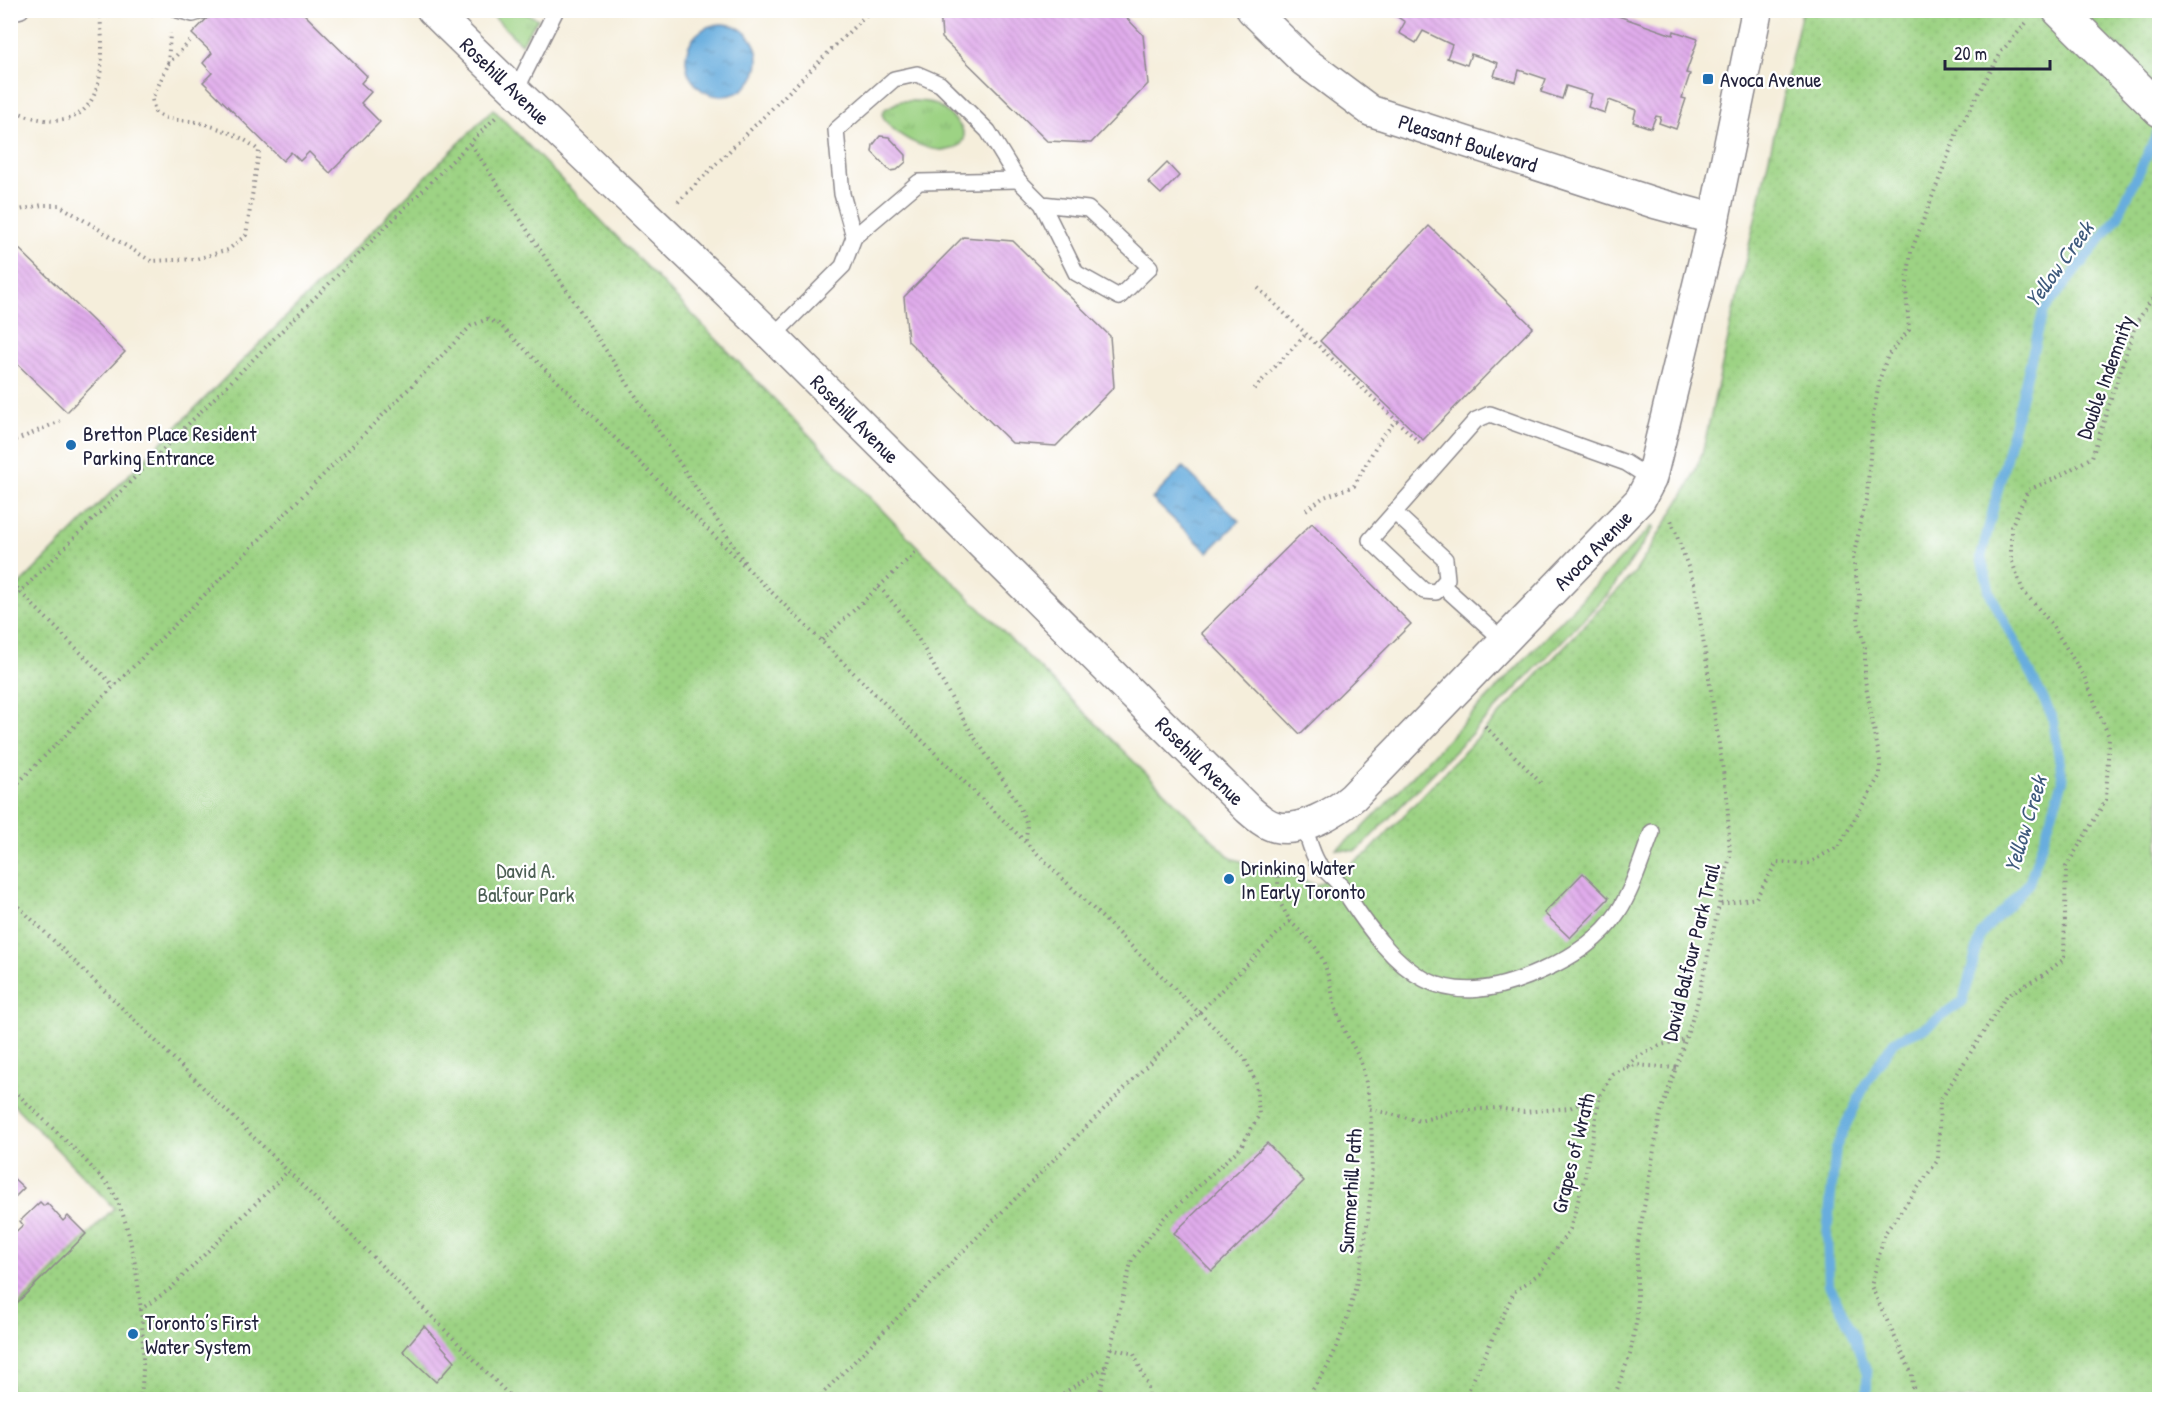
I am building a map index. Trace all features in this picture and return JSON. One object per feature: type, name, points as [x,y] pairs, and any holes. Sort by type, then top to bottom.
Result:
[{"type":"main road","points":[[2044,14],[2160,110]]},
{"type":"street","name":"Rosehill Avenue","points":[[432,10],[514,92],[772,336],[1248,810],[1290,826]]},
{"type":"street","name":"Pleasant Boulevard","points":[[1252,10],[1304,61],[1371,111],[1655,203],[1714,219]]},
{"type":"street","name":"Avoca Avenue","points":[[1290,826],[1341,807],[1353,797],[1629,515],[1640,500],[1651,478],[1714,219],[1757,10]]},
{"type":"lane","points":[[10,13],[21,10]]},
{"type":"lane","points":[[174,17],[206,10]]},
{"type":"lane","points":[[514,92],[556,10]]},
{"type":"lane","points":[[854,237],[842,194],[836,130],[894,79],[917,74],[940,84],[988,130],[1018,180],[1042,204],[1076,273],[1119,297],[1150,267],[1088,209],[1042,204]]},
{"type":"lane","points":[[772,336],[843,266],[854,237],[919,182],[1018,180]]},
{"type":"lane","points":[[1394,512],[1445,559],[1447,579],[1436,592],[1424,591],[1370,540],[1394,512],[1476,420],[1490,414],[1626,463],[1651,478]]},
{"type":"lane","points":[[1442,585],[1505,642]]},
{"type":"lane","points":[[1290,826],[1317,862],[1342,886],[1387,951],[1408,968],[1449,990],[1488,990],[1520,981],[1588,945],[1618,913],[1652,832]]},
{"type":"path","points":[[10,109],[45,122],[64,121],[78,114],[96,96],[104,43],[99,10]]},
{"type":"path","points":[[656,224],[872,10]]},
{"type":"path","points":[[1721,904],[1756,898],[1777,862],[1808,864],[1839,846],[1880,775],[1880,761],[1865,680],[1865,648],[1858,621],[1858,594],[1853,558],[1868,495],[1873,417],[1880,378],[1888,355],[1909,330],[1906,290],[1911,252],[1958,130],[2002,51],[2044,14]]},
{"type":"path","points":[[168,65],[174,17]]},
{"type":"path","points":[[10,212],[59,205],[152,261],[196,259],[228,250],[246,235],[259,152],[249,141],[196,122],[163,119],[155,112],[152,99],[168,65],[193,37]]},
{"type":"path","points":[[10,602],[497,116]]},
{"type":"path","points":[[471,144],[749,570]]},
{"type":"path","name":"Double Indemnity","points":[[1914,1400],[1912,1374],[1871,1286],[1885,1233],[1938,1160],[1940,1101],[2007,994],[2042,976],[2064,959],[2066,867],[2106,800],[2109,737],[2084,676],[2050,622],[2023,591],[2011,559],[2011,527],[2028,490],[2056,478],[2092,457],[2136,323],[2160,287]]},
{"type":"path","points":[[1258,288],[1439,462]]},
{"type":"path","points":[[10,791],[471,326],[487,319],[499,324],[1244,1057],[1256,1082],[1259,1115],[1241,1147],[1164,1218],[1132,1259],[1098,1400]]},
{"type":"path","points":[[1254,389],[1306,334]]},
{"type":"path","points":[[1306,510],[1324,497],[1354,486],[1380,439],[1396,420]]},
{"type":"path","points":[[10,443],[60,421]]},
{"type":"path","name":"David Balfour Park Trail","points":[[1613,1400],[1630,1354],[1637,1318],[1637,1248],[1660,1115],[1686,1039],[1721,904],[1730,856],[1726,798],[1695,586],[1668,511],[1651,478]]},
{"type":"path","points":[[822,640],[918,550]]},
{"type":"path","points":[[10,578],[20,592],[114,686]]},
{"type":"path","points":[[879,587],[898,607],[911,626],[948,696],[1015,802],[1027,824],[1026,841]]},
{"type":"path","points":[[1485,726],[1543,785]]},
{"type":"path","points":[[816,1400],[1290,921],[1279,901],[1290,826]]},
{"type":"path","points":[[10,898],[288,1171],[514,1400]]},
{"type":"path","name":"Summerhill Path","points":[[1290,921],[1318,951],[1330,980],[1339,1017],[1361,1064],[1370,1109],[1371,1165],[1359,1266],[1345,1320],[1334,1349],[1326,1368],[1306,1400]]},
{"type":"path","name":"Grapes of Wrath","points":[[1464,1400],[1514,1292],[1540,1273],[1570,1229],[1585,1176],[1600,1096],[1612,1074],[1625,1068],[1637,1057],[1661,1045],[1686,1039]]},
{"type":"path","points":[[1625,1068],[1635,1065],[1677,1068]]},
{"type":"path","points":[[10,1085],[67,1139],[114,1192],[128,1224],[140,1310],[145,1376],[140,1400]]},
{"type":"path","points":[[1370,1109],[1420,1121],[1456,1111],[1497,1108],[1524,1112],[1569,1108],[1600,1096]]},
{"type":"path","points":[[140,1310],[171,1288],[288,1171]]},
{"type":"path","points":[[1111,1348],[1134,1354],[1148,1386],[1149,1400]]},
{"type":"path","points":[[1053,1400],[1106,1366]]},
{"type":"green space","points":[[488,11],[521,11],[538,19],[521,44]]},
{"type":"green space","name":"David A. Balfour Park","points":[[1802,11],[2159,11],[2159,1399],[11,1400],[11,1313],[114,1208],[11,1102],[11,593],[493,109],[915,544],[1231,858],[1317,885],[1368,853],[1636,571],[1689,485],[1702,454]]},
{"type":"green space","points":[[900,101],[929,102],[943,109],[956,121],[964,133],[961,144],[953,149],[931,148],[918,144],[895,131],[882,114],[885,109]]},
{"type":"green space","points":[[1652,526],[1654,528],[1609,593],[1360,848],[1354,851],[1336,849],[1359,832]]},
{"type":"water","points":[[722,24],[736,27],[748,34],[755,46],[758,60],[755,74],[748,86],[736,93],[722,96],[708,93],[696,86],[689,74],[686,60],[689,46],[696,34],[708,27]]},
{"type":"water","points":[[1183,467],[1239,521],[1208,552],[1152,499]]},
{"type":"building","points":[[215,10],[300,10],[367,76],[361,83],[371,92],[361,103],[380,122],[330,173],[309,152],[300,161],[291,152],[283,161],[203,82],[212,73],[203,63],[212,53],[192,34]]},
{"type":"building","points":[[940,10],[1119,10],[1143,35],[1148,84],[1091,143],[1047,141],[942,38]]},
{"type":"building","points":[[1387,10],[1601,10],[1673,35],[1674,31],[1698,39],[1686,73],[1690,74],[1682,98],[1686,99],[1676,129],[1659,123],[1661,117],[1656,116],[1651,128],[1633,122],[1636,110],[1609,100],[1605,113],[1588,107],[1592,94],[1566,86],[1562,99],[1541,92],[1546,79],[1519,70],[1516,82],[1494,76],[1498,63],[1471,54],[1467,65],[1447,58],[1452,45],[1423,31],[1416,43],[1399,33],[1405,22]]},
{"type":"building","points":[[880,136],[889,137],[906,155],[906,162],[897,170],[890,171],[872,152],[873,145]]},
{"type":"building","points":[[1167,163],[1179,176],[1161,194],[1148,182]]},
{"type":"building","points":[[1429,226],[1533,327],[1423,440],[1320,341]]},
{"type":"building","points":[[963,237],[1013,241],[1110,336],[1114,387],[1056,446],[1012,443],[908,341],[904,297]]},
{"type":"building","points":[[10,240],[125,352],[67,412],[10,357]]},
{"type":"building","points":[[1312,523],[1411,624],[1300,734],[1201,633]]},
{"type":"building","points":[[1583,873],[1609,898],[1570,938],[1544,913]]},
{"type":"building","points":[[1267,1143],[1304,1181],[1212,1271],[1174,1233]]},
{"type":"building","points":[[10,1175],[24,1188],[10,1202]]},
{"type":"building","points":[[40,1202],[44,1206],[47,1203],[63,1221],[68,1216],[86,1234],[10,1310],[10,1237],[23,1225],[20,1221]]},
{"type":"building","points":[[424,1326],[455,1361],[436,1382],[403,1351]]},
{"type":"waterway","name":"Yellow Creek","points":[[1867,1400],[1867,1373],[1852,1331],[1829,1285],[1827,1234],[1836,1147],[1866,1083],[1894,1041],[1926,1027],[1963,1001],[1981,934],[2029,883],[2063,781],[2052,716],[1990,593],[1981,557],[2043,312],[2117,218],[2160,128]]},
{"type":"place","name":"Avoca Avenue","points":[[1708,79]]},
{"type":"place","name":"Bretton Place Resident Parking Entrance","points":[[71,445]]},
{"type":"place","name":"Drinking Water In Early Toronto","points":[[1229,879]]},
{"type":"place","name":"Toronto’s First Water System","points":[[133,1334]]}]
